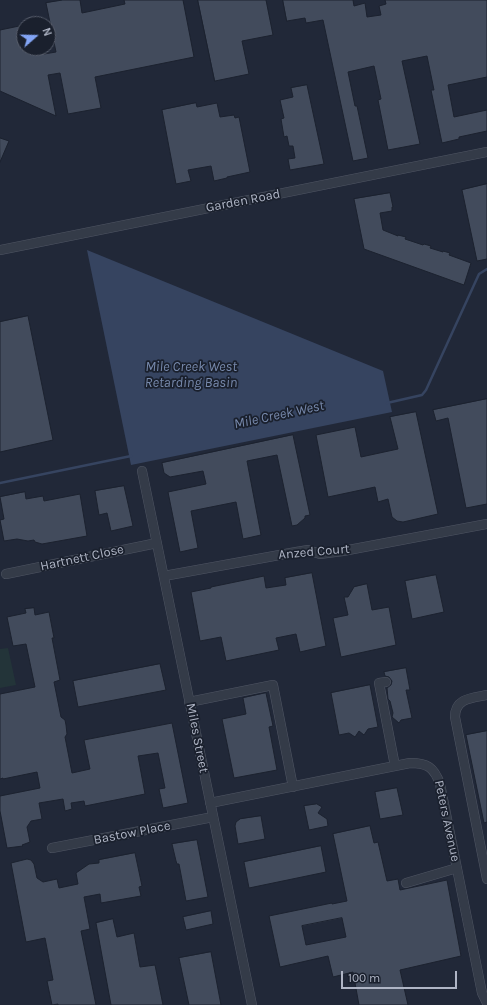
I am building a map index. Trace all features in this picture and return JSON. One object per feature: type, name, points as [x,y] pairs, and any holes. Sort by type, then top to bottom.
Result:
[{"type":"street","name":"Garden Road","points":[[0,250],[487,152]]},
{"type":"street","name":"Miles Street","points":[[142,471],[252,1005]]},
{"type":"street","name":"Anzed Court","points":[[164,576],[308,550],[320,554],[342,551],[487,524]]},
{"type":"street","name":"Hartnett Close","points":[[6,574],[157,543]]},
{"type":"street","points":[[386,682],[379,683],[395,766]]},
{"type":"street","points":[[189,702],[273,685],[294,787]]},
{"type":"street","points":[[487,695],[461,702],[455,710],[455,717],[487,879]]},
{"type":"street","name":"Peters Avenue","points":[[210,803],[410,763],[420,763],[430,767],[436,774],[440,784],[482,993],[487,1003]]},
{"type":"street","name":"Bastow Place","points":[[52,848],[213,817]]},
{"type":"street","points":[[406,883],[457,868]]},
{"type":"shaded area","points":[[8,648],[16,685],[0,688],[0,649]]},
{"type":"water","name":"Mile Creek West Retarding Basin","points":[[87,250],[383,371],[392,412],[131,465]]},
{"type":"building","points":[[63,0],[80,0],[82,13],[125,4],[124,0],[183,0],[194,57],[95,77],[101,108],[68,114],[60,73],[48,75],[56,116],[0,91],[0,30],[16,27],[16,56],[56,56],[56,16],[49,16],[46,3]]},
{"type":"building","points":[[198,0],[266,0],[273,35],[242,41],[249,74],[215,81]]},
{"type":"building","points":[[283,0],[353,0],[354,6],[365,3],[367,17],[381,15],[379,6],[386,4],[385,0],[487,0],[487,77],[448,85],[454,117],[487,110],[487,131],[459,137],[459,139],[442,143],[431,90],[434,90],[427,56],[402,61],[420,144],[388,150],[378,100],[381,99],[374,66],[348,72],[368,158],[353,161],[323,20],[306,23],[305,18],[287,21]]},
{"type":"building","points":[[307,85],[324,164],[290,170],[288,159],[295,158],[293,146],[289,146],[287,136],[284,137],[281,119],[284,118],[280,100],[293,97],[291,88]]},
{"type":"building","points":[[196,103],[197,107],[217,103],[220,117],[234,115],[235,118],[239,117],[250,172],[214,181],[211,166],[188,170],[191,181],[176,184],[162,110]]},
{"type":"building","points":[[0,138],[9,141],[0,162]]},
{"type":"building","points":[[487,184],[487,259],[477,261],[462,190]]},
{"type":"building","points":[[390,193],[393,207],[392,211],[380,213],[383,230],[398,236],[406,237],[405,239],[423,245],[431,246],[430,248],[450,253],[449,255],[471,263],[464,285],[364,249],[354,199]]},
{"type":"building","points":[[28,316],[53,440],[0,452],[0,322]]},
{"type":"building","points":[[487,399],[487,504],[466,508],[448,418],[436,421],[433,410]]},
{"type":"building","points":[[416,412],[438,514],[403,522],[397,521],[392,517],[388,499],[378,502],[375,487],[328,497],[316,435],[355,427],[361,457],[398,449],[390,417]]},
{"type":"building","points":[[293,435],[310,515],[305,516],[305,518],[297,525],[292,526],[277,455],[247,461],[261,535],[243,539],[236,502],[191,511],[198,548],[180,552],[168,492],[206,484],[203,471],[170,477],[164,473],[162,463]]},
{"type":"building","points":[[124,486],[133,526],[111,531],[107,513],[99,515],[95,491]]},
{"type":"building","points":[[25,492],[26,499],[43,496],[44,501],[80,494],[87,536],[42,544],[35,542],[34,540],[28,541],[17,539],[4,541],[0,520],[4,519],[0,497]]},
{"type":"building","points":[[312,573],[326,646],[300,652],[296,634],[276,638],[279,650],[226,661],[221,637],[200,641],[191,592],[264,576],[266,588],[286,585],[285,578]]},
{"type":"building","points":[[436,575],[444,612],[412,619],[405,581]]},
{"type":"building","points":[[367,584],[372,610],[389,607],[396,645],[341,657],[333,618],[348,615],[344,597],[348,597],[354,587]]},
{"type":"building","points":[[34,608],[35,615],[49,612],[60,680],[54,682],[61,717],[65,720],[66,725],[67,734],[65,737],[72,773],[90,769],[84,740],[172,723],[188,803],[163,808],[159,789],[165,788],[158,753],[138,756],[145,794],[85,806],[84,801],[71,803],[72,809],[65,811],[63,799],[39,803],[42,819],[31,821],[27,827],[30,842],[22,845],[23,846],[7,848],[0,811],[0,796],[40,788],[37,772],[0,779],[0,694],[35,687],[26,644],[13,646],[7,617],[26,613],[25,609]]},
{"type":"building","points":[[160,664],[166,690],[78,707],[73,681]]},
{"type":"building","points":[[406,668],[410,690],[406,690],[412,718],[401,720],[399,723],[392,717],[393,713],[390,701],[388,699],[387,688],[391,685],[392,681],[389,677],[385,676],[384,672]]},
{"type":"building","points":[[370,685],[378,727],[368,729],[364,735],[359,731],[355,737],[349,733],[339,735],[331,693]]},
{"type":"building","points":[[266,693],[273,726],[269,727],[277,770],[234,778],[222,719],[246,714],[243,698]]},
{"type":"building","points":[[487,731],[487,822],[484,823],[466,735]]},
{"type":"building","points":[[397,788],[403,815],[380,819],[375,792]]},
{"type":"building","points":[[317,804],[322,807],[318,813],[327,819],[328,826],[309,830],[304,806]]},
{"type":"building","points":[[261,816],[265,839],[238,844],[235,826],[236,822],[240,819]]},
{"type":"building","points":[[370,826],[374,843],[378,842],[387,881],[398,879],[400,890],[447,880],[461,956],[400,970],[408,1005],[359,1005],[353,972],[333,977],[328,956],[280,967],[269,916],[347,901],[333,834]],"holes":[[[342,918],[346,937],[306,945],[302,926]]]},
{"type":"building","points":[[197,840],[208,897],[186,901],[179,864],[177,864],[172,844]]},
{"type":"building","points":[[321,846],[326,872],[249,888],[244,862]]},
{"type":"building","points":[[135,853],[142,886],[139,887],[141,896],[101,903],[100,894],[84,897],[90,929],[81,931],[96,1005],[52,1005],[47,981],[53,980],[45,938],[26,942],[11,863],[27,859],[31,860],[34,864],[37,878],[43,882],[57,879],[59,888],[78,884],[76,873],[89,864],[99,863],[99,860]]},
{"type":"building","points":[[211,911],[213,924],[186,930],[183,917]]},
{"type":"building","points":[[113,919],[117,937],[134,933],[140,967],[155,965],[163,1005],[111,1005],[96,923]]},
{"type":"building","points":[[211,952],[221,1005],[189,1005],[179,958]]},
{"type":"waterway","name":"Mile Creek West","points":[[387,403],[422,395],[426,390],[479,274],[487,269]]},
{"type":"waterway","name":"Mile Creek West","points":[[0,483],[131,456]]}]
